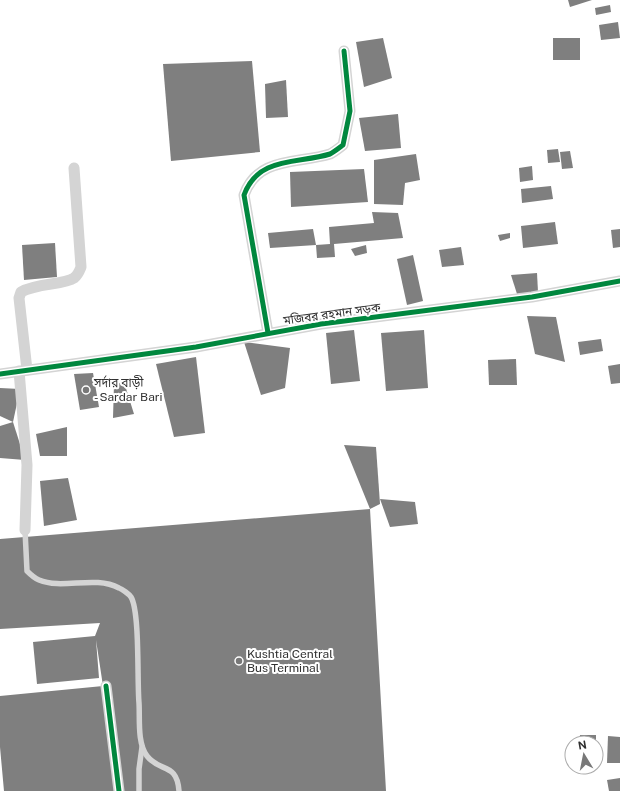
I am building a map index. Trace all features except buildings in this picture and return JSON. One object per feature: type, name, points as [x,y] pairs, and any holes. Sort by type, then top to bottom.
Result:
[{"type":"street","points":[[268,333],[244,195],[248,183],[258,174],[271,166],[331,154],[343,145],[350,111],[344,51]]},
{"type":"street","points":[[25,530],[27,465],[19,298],[21,292],[30,287],[72,279],[78,275],[80,267],[74,168]]},
{"type":"street","name":"মজিবর রহমান সড়ক","points":[[0,374],[196,347],[321,324],[532,297],[620,280]]},
{"type":"street","points":[[106,686],[120,791]]},
{"type":"lane","points":[[25,530],[27,571],[38,580],[49,583],[99,582],[120,588],[131,597],[136,617],[138,700],[142,746],[139,769],[139,791]]},
{"type":"lane","points":[[142,746],[148,757],[160,766],[173,771],[179,782],[179,791]]},
{"type":"cycle path","points":[[268,333],[244,195],[250,182],[269,168],[292,161],[330,154],[343,145],[350,111],[344,51]]},
{"type":"cycle path","points":[[0,374],[196,347],[321,324],[532,297],[620,281]]},
{"type":"cycle path","points":[[106,686],[119,791]]},
{"type":"place","name":"সর্দার বাড়ী - Sardar Bari","points":[[86,390]]},
{"type":"place","name":"Kushtia Central Bus Terminal","points":[[239,661]]}]
